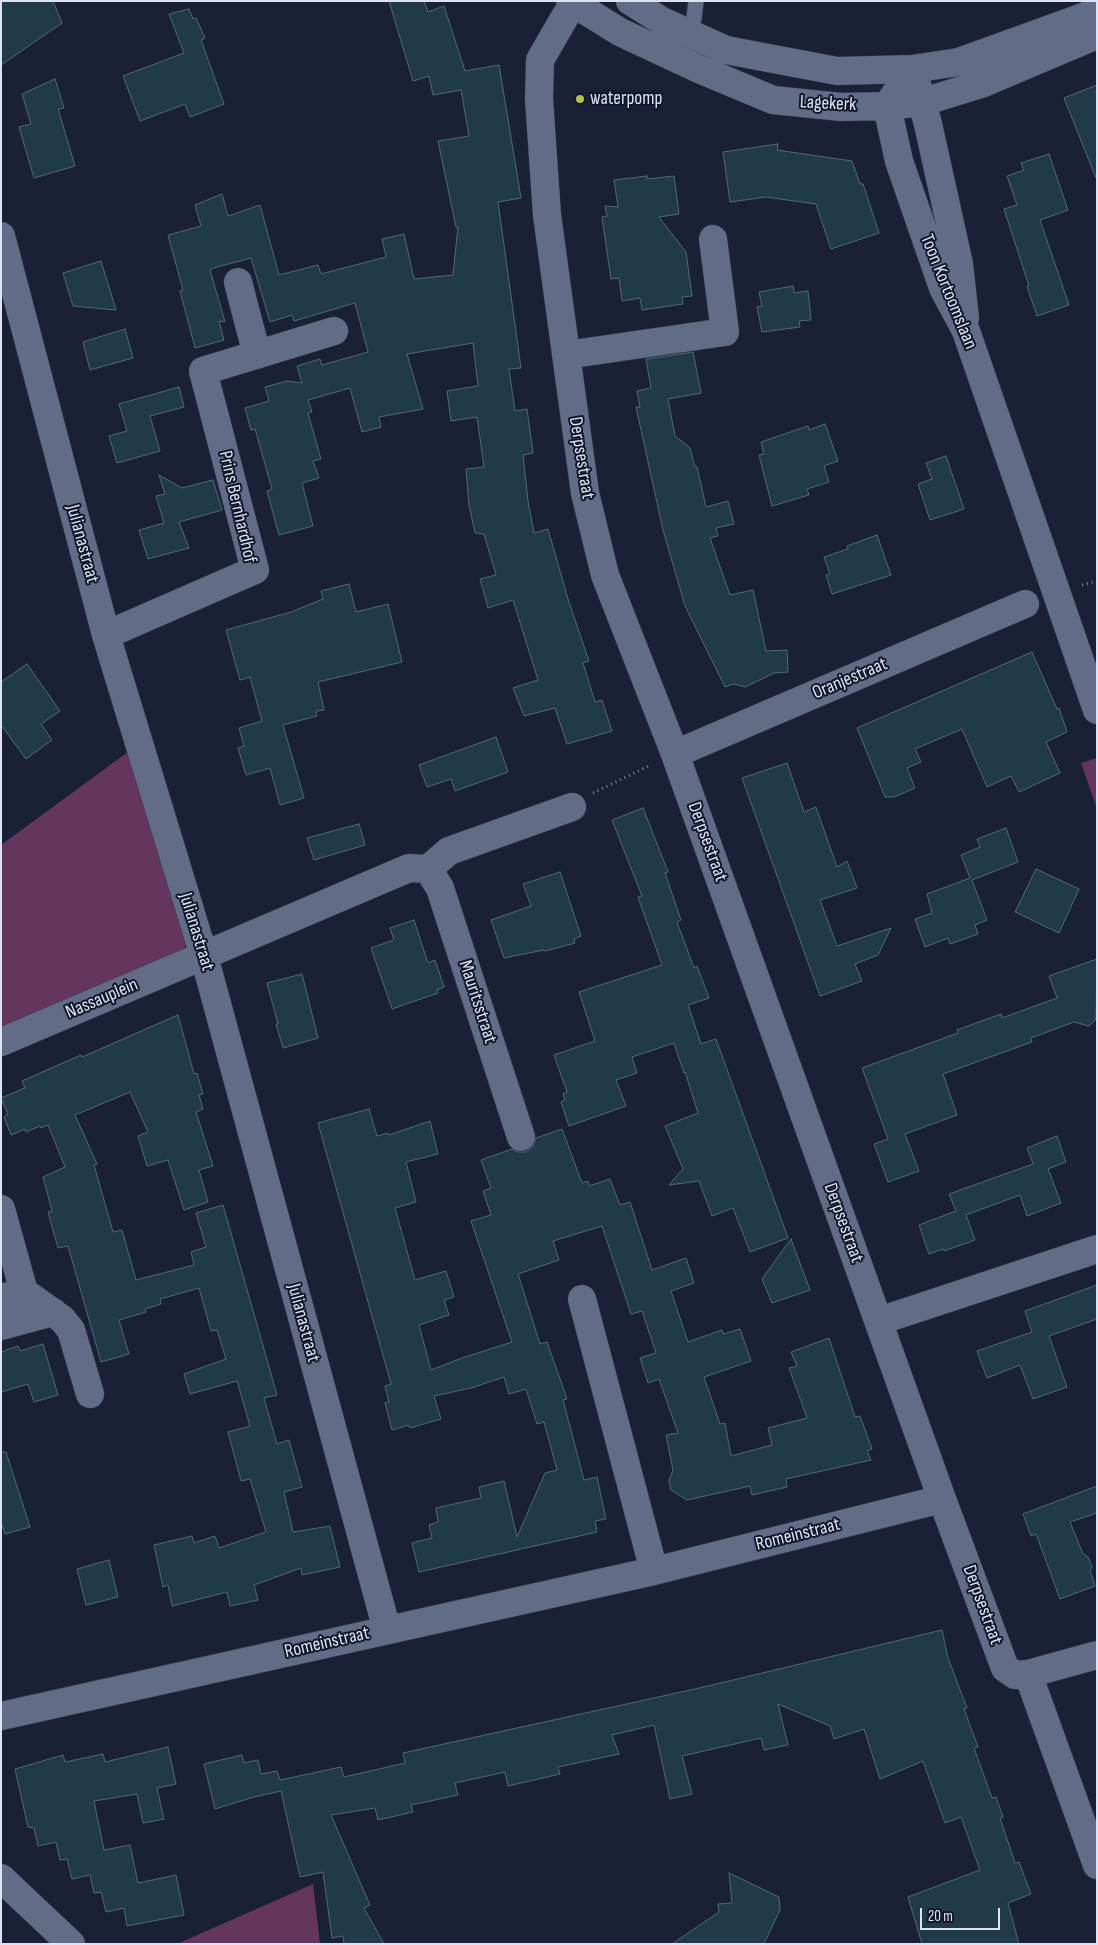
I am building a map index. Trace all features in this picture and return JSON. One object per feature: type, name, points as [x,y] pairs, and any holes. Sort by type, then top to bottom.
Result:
[{"type":"street","name":"Lagekerk","points":[[630,1],[662,21],[726,50],[836,71],[912,69],[959,62],[1097,12]]},
{"type":"street","name":"Lagekerk","points":[[572,3],[620,32],[773,100],[842,106],[887,106],[923,102],[981,84],[1097,35]]},
{"type":"street","name":"Derpsestraat","points":[[572,3],[540,60],[539,99],[547,215],[585,493],[605,575],[675,754],[942,1499],[1005,1668],[1015,1675],[1028,1674],[1097,1655]]},
{"type":"street","points":[[887,106],[912,69]]},
{"type":"street","name":"Toon Kortoomslaan","points":[[912,69],[923,102],[959,264],[966,331]]},
{"type":"street","name":"Toon Kortoomslaan","points":[[887,106],[899,161],[943,288],[966,331],[1097,710]]},
{"type":"street","name":"Julianastraat","points":[[1,236],[106,635],[204,956],[387,1630]]},
{"type":"street","points":[[566,355],[725,332],[713,239]]},
{"type":"street","points":[[238,282],[257,354]]},
{"type":"street","name":"Prins Bernhardhof","points":[[106,635],[255,570],[203,371],[334,331]]},
{"type":"street","name":"Oranjestraat","points":[[675,754],[1025,604]]},
{"type":"street","points":[[204,956],[409,868],[428,869],[449,851],[572,807]]},
{"type":"street","name":"Mauritsstraat","points":[[428,869],[440,888],[521,1136]]},
{"type":"street","name":"Nassauplein","points":[[1,1042],[204,956]]},
{"type":"street","points":[[1,1209],[13,1295],[53,1312],[71,1330],[90,1394]]},
{"type":"street","points":[[878,1321],[1097,1249]]},
{"type":"street","points":[[582,1298],[654,1571]]},
{"type":"street","points":[[1,1326],[53,1312]]},
{"type":"street","name":"Romeinstraat","points":[[1,1716],[654,1571],[942,1499]]},
{"type":"street","points":[[1028,1674],[1097,1865]]},
{"type":"street","points":[[1,1878],[70,1944]]},
{"type":"lane","points":[[689,34],[694,18],[696,1]]},
{"type":"path","points":[[572,807],[581,799],[675,754]]},
{"type":"shaded area","points":[[132,749],[186,943],[182,955],[1,1035],[1,845]]},
{"type":"shaded area","points":[[1097,758],[1097,809],[1081,763]]},
{"type":"shaded area","points":[[313,1884],[320,1944],[177,1944]]},
{"type":"building","points":[[1,1],[53,1],[62,23],[1,65]]},
{"type":"building","points":[[389,1],[424,1],[428,12],[444,6],[465,71],[499,65],[521,198],[498,202],[521,368],[509,369],[515,411],[527,409],[533,453],[523,455],[528,501],[534,533],[548,529],[568,599],[589,661],[583,663],[595,702],[602,700],[612,731],[567,744],[555,708],[524,716],[513,688],[538,680],[513,600],[488,608],[480,579],[496,575],[484,534],[475,533],[469,505],[466,469],[484,467],[477,417],[451,421],[447,391],[478,386],[473,343],[407,354],[423,409],[379,417],[381,427],[362,432],[350,388],[308,400],[312,412],[308,413],[321,459],[313,461],[319,478],[302,483],[313,526],[279,535],[267,491],[272,489],[255,429],[251,430],[245,408],[269,401],[265,387],[287,381],[302,383],[297,366],[320,359],[322,365],[368,352],[355,303],[294,321],[292,315],[270,322],[251,258],[213,268],[210,270],[225,322],[219,321],[224,340],[195,348],[180,291],[183,290],[168,235],[201,226],[195,205],[222,194],[228,216],[260,205],[279,275],[318,265],[321,274],[386,257],[382,239],[404,234],[414,279],[453,275],[458,227],[456,227],[438,141],[469,136],[461,90],[433,95],[429,76],[413,81]]},
{"type":"building","points":[[189,9],[193,19],[196,18],[205,38],[201,40],[224,104],[190,117],[185,104],[140,121],[123,76],[184,53],[169,14]]},
{"type":"building","points":[[55,79],[64,108],[58,109],[75,166],[34,178],[19,127],[31,124],[22,94]]},
{"type":"building","points":[[1097,85],[1097,178],[1096,178],[1064,98]]},
{"type":"building","points":[[778,144],[777,150],[852,161],[860,184],[863,184],[879,233],[831,249],[816,204],[766,197],[730,202],[723,152]]},
{"type":"building","points":[[1049,154],[1068,210],[1040,220],[1069,305],[1037,316],[1004,209],[1017,205],[1007,176],[1024,170],[1021,163]]},
{"type":"building","points":[[647,176],[647,179],[674,176],[679,214],[659,217],[686,252],[692,296],[682,297],[683,304],[642,310],[640,298],[622,301],[619,278],[611,279],[602,217],[607,216],[605,206],[618,207],[614,180]]},
{"type":"building","points":[[101,261],[116,310],[73,306],[63,273]]},
{"type":"building","points":[[793,286],[794,293],[808,291],[811,320],[799,321],[800,327],[762,332],[757,307],[762,306],[759,292]]},
{"type":"building","points":[[125,329],[133,358],[90,370],[83,342]]},
{"type":"building","points":[[693,352],[701,393],[668,399],[675,436],[690,448],[695,467],[697,467],[706,507],[728,501],[734,524],[716,528],[718,536],[710,538],[730,595],[753,590],[766,651],[787,650],[788,672],[774,673],[745,687],[734,684],[725,687],[685,606],[663,530],[636,407],[640,407],[637,391],[651,388],[646,359]]},
{"type":"building","points":[[179,387],[184,407],[150,416],[160,451],[117,463],[109,436],[127,431],[119,404]]},
{"type":"building","points":[[825,424],[838,461],[824,466],[829,482],[807,489],[809,495],[772,506],[759,455],[764,454],[761,442],[808,426],[809,430]]},
{"type":"building","points":[[946,456],[964,509],[930,520],[918,484],[932,479],[926,463]]},
{"type":"building","points":[[159,475],[182,488],[213,480],[222,510],[179,522],[189,548],[148,559],[139,530],[164,523],[156,496],[165,494]]},
{"type":"building","points":[[877,535],[891,575],[832,594],[826,575],[830,574],[824,557],[848,549],[847,546]]},
{"type":"building","points":[[349,584],[356,612],[388,604],[402,662],[318,682],[324,710],[316,711],[317,716],[283,725],[304,798],[280,805],[270,768],[246,775],[238,748],[244,746],[239,728],[262,721],[250,677],[240,680],[226,630],[291,612],[323,599],[321,591]]},
{"type":"building","points":[[1032,652],[1057,709],[1059,708],[1067,732],[1046,742],[1060,773],[1019,792],[1011,776],[987,787],[962,729],[915,749],[921,762],[907,768],[915,788],[894,797],[885,797],[857,728]]},
{"type":"building","points":[[27,664],[60,711],[41,724],[52,740],[26,759],[1,725],[1,682]]},
{"type":"building","points":[[496,737],[508,772],[455,791],[451,779],[427,787],[419,765]]},
{"type":"building","points":[[787,763],[804,812],[816,807],[837,867],[847,861],[857,888],[820,900],[837,946],[891,928],[878,955],[855,964],[862,981],[820,996],[742,778]]},
{"type":"building","points":[[643,808],[668,872],[665,873],[681,920],[677,922],[694,968],[697,966],[709,998],[688,1005],[701,1044],[716,1039],[788,1238],[750,1252],[733,1208],[712,1216],[699,1181],[669,1185],[683,1169],[665,1126],[698,1113],[674,1043],[632,1057],[637,1073],[616,1080],[626,1106],[569,1126],[561,1102],[565,1100],[563,1094],[567,1092],[554,1055],[595,1041],[579,992],[662,965],[638,897],[642,896],[612,820]]},
{"type":"building","points":[[359,824],[365,845],[314,860],[307,838]]},
{"type":"building","points":[[1006,828],[1018,862],[972,880],[987,920],[975,925],[978,934],[950,944],[948,938],[925,947],[915,919],[932,913],[927,894],[970,878],[961,855],[980,847],[977,839]]},
{"type":"building","points":[[1036,869],[1079,889],[1059,933],[1015,912]]},
{"type":"building","points":[[560,872],[581,936],[574,939],[575,943],[545,951],[504,958],[491,920],[531,906],[523,884]]},
{"type":"building","points":[[414,920],[428,963],[435,960],[444,987],[437,990],[438,993],[392,1009],[371,948],[394,940],[390,928]]},
{"type":"building","points":[[1097,959],[1096,1019],[1089,1026],[1074,1022],[1031,1038],[1032,1042],[943,1074],[957,1115],[905,1134],[919,1171],[888,1182],[874,1144],[888,1139],[862,1068],[958,1033],[957,1030],[1001,1014],[1002,1018],[1057,998],[1049,976]]},
{"type":"building","points":[[302,974],[318,1038],[283,1048],[267,983]]},
{"type":"building","points":[[178,1015],[194,1074],[197,1073],[203,1094],[199,1095],[203,1109],[196,1112],[213,1166],[199,1170],[208,1202],[184,1210],[168,1160],[147,1166],[138,1136],[148,1132],[130,1092],[75,1115],[97,1164],[94,1165],[113,1232],[122,1230],[136,1280],[194,1265],[191,1252],[206,1247],[196,1213],[223,1205],[277,1395],[264,1398],[277,1444],[289,1440],[302,1487],[284,1492],[293,1532],[330,1526],[340,1567],[302,1575],[301,1568],[254,1585],[258,1600],[230,1606],[227,1592],[172,1606],[168,1585],[163,1587],[154,1545],[192,1536],[194,1543],[215,1536],[219,1548],[266,1532],[250,1479],[241,1481],[228,1432],[250,1426],[237,1381],[190,1394],[184,1374],[226,1359],[217,1330],[211,1331],[199,1288],[160,1299],[161,1304],[145,1309],[146,1312],[119,1320],[129,1354],[101,1362],[68,1246],[58,1248],[48,1212],[52,1211],[43,1177],[65,1167],[48,1125],[26,1132],[25,1129],[11,1135],[4,1117],[8,1114],[1,1098],[25,1088],[22,1081]]},
{"type":"building","points":[[369,1109],[377,1136],[388,1133],[389,1135],[430,1121],[438,1154],[406,1162],[416,1202],[395,1208],[415,1280],[446,1271],[454,1297],[444,1300],[449,1315],[419,1325],[431,1370],[512,1342],[471,1221],[491,1215],[483,1191],[491,1188],[481,1160],[512,1149],[518,1152],[526,1152],[533,1147],[536,1138],[562,1129],[582,1183],[588,1181],[589,1186],[610,1179],[620,1205],[630,1202],[652,1270],[686,1258],[694,1283],[671,1291],[688,1342],[722,1330],[723,1334],[740,1329],[751,1361],[704,1377],[720,1424],[725,1423],[731,1456],[772,1445],[768,1428],[807,1418],[789,1368],[797,1366],[791,1352],[829,1338],[855,1417],[860,1416],[872,1449],[867,1451],[871,1460],[786,1479],[787,1487],[752,1495],[750,1486],[687,1500],[671,1490],[669,1481],[673,1470],[666,1435],[678,1433],[659,1379],[648,1383],[640,1358],[656,1353],[642,1311],[631,1314],[602,1226],[553,1241],[559,1260],[518,1274],[540,1344],[547,1342],[567,1399],[563,1400],[584,1480],[597,1477],[606,1519],[595,1521],[597,1532],[419,1572],[412,1543],[432,1538],[429,1525],[438,1522],[436,1508],[481,1498],[479,1487],[504,1481],[517,1537],[545,1473],[557,1470],[544,1422],[537,1424],[526,1389],[509,1394],[504,1377],[471,1388],[434,1396],[441,1419],[410,1428],[409,1425],[392,1430],[385,1403],[389,1402],[385,1386],[391,1384],[318,1123]]},
{"type":"building","points":[[1057,1136],[1066,1162],[1048,1169],[1061,1203],[1027,1216],[1020,1195],[966,1215],[975,1240],[929,1254],[919,1225],[956,1211],[949,1194],[1033,1164],[1027,1148]]},
{"type":"building","points":[[791,1239],[810,1290],[772,1303],[762,1279]]},
{"type":"building","points":[[1097,1285],[1097,1319],[1049,1336],[1067,1387],[1033,1399],[1020,1365],[987,1378],[977,1351],[1032,1332],[1025,1311]]},
{"type":"building","points":[[43,1344],[58,1395],[34,1402],[28,1384],[1,1392],[1,1352],[18,1346],[20,1351]]},
{"type":"building","points":[[1,1452],[6,1452],[30,1527],[5,1534],[1,1522]]},
{"type":"building","points":[[1097,1486],[1097,1513],[1070,1522],[1083,1554],[1088,1557],[1092,1567],[1090,1571],[1095,1586],[1060,1599],[1036,1534],[1031,1536],[1023,1514]]},
{"type":"building","points":[[109,1560],[118,1597],[86,1605],[77,1569]]},
{"type":"building","points":[[942,1630],[948,1658],[967,1708],[964,1709],[978,1747],[974,1748],[992,1798],[996,1797],[1003,1817],[1000,1818],[1015,1863],[1019,1862],[1031,1894],[1008,1903],[1019,1944],[922,1944],[908,1897],[980,1870],[961,1817],[945,1823],[923,1761],[880,1779],[864,1729],[834,1739],[830,1726],[778,1704],[788,1745],[764,1750],[761,1738],[682,1756],[692,1794],[670,1799],[654,1725],[612,1735],[619,1754],[558,1767],[560,1774],[508,1786],[505,1772],[455,1783],[458,1795],[411,1805],[413,1812],[378,1820],[375,1808],[331,1815],[370,1905],[364,1908],[384,1944],[344,1944],[343,1936],[332,1938],[323,1872],[300,1877],[281,1791],[215,1809],[204,1764],[242,1755],[244,1763],[258,1760],[261,1774],[277,1771],[280,1780],[341,1767],[344,1777],[405,1763],[403,1753],[704,1687]]},
{"type":"building","points":[[168,1747],[176,1784],[157,1788],[164,1819],[143,1823],[137,1794],[94,1801],[104,1850],[130,1845],[138,1883],[176,1875],[184,1915],[127,1926],[124,1908],[106,1912],[101,1892],[94,1893],[90,1875],[72,1879],[67,1859],[60,1860],[56,1842],[38,1846],[34,1828],[28,1827],[15,1769],[63,1755],[65,1762],[103,1754],[105,1762]]},
{"type":"building","points":[[729,1873],[779,1897],[780,1910],[764,1944],[672,1944],[719,1912],[718,1904],[732,1903]]},
{"type":"place","name":"waterpomp","points":[[580,99]]}]
